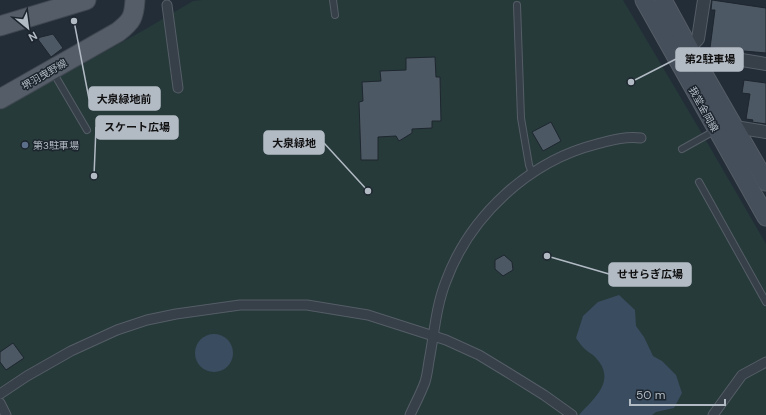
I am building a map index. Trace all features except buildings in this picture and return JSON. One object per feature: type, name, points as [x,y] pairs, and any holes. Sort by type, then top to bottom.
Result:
[{"type":"main road","points":[[0,26],[86,0]]},
{"type":"main road","name":"堺羽曳野線","points":[[0,99],[118,32],[128,24],[134,14],[135,0]]},
{"type":"main road","name":"我堂金岡線","points":[[644,0],[716,130],[766,216]]},
{"type":"main road","name":"我堂金岡線","points":[[663,0],[766,182]]},
{"type":"street","points":[[689,48],[698,39],[704,0]]},
{"type":"street","points":[[167,5],[178,88]]},
{"type":"street","points":[[710,55],[766,64]]},
{"type":"street","points":[[735,127],[766,132]]},
{"type":"street","points":[[410,415],[425,381],[438,309],[446,281],[462,247],[486,213],[508,191],[532,173],[565,154],[586,146],[621,137],[641,138]]},
{"type":"street","points":[[0,394],[27,376],[71,351],[117,330],[147,320],[176,314],[240,305],[307,305],[368,315],[434,335],[479,355],[544,395],[572,415]]},
{"type":"street","points":[[713,415],[742,375],[766,362]]},
{"type":"street","points":[[0,403],[6,415]]},
{"type":"lane","points":[[333,0],[335,15]]},
{"type":"lane","points":[[517,5],[521,118],[529,166],[532,173]]},
{"type":"lane","points":[[52,69],[87,130]]},
{"type":"lane","points":[[682,149],[716,130]]},
{"type":"lane","points":[[699,182],[766,302]]},
{"type":"green space","points":[[623,0],[766,244],[766,415],[0,415],[0,110],[193,1]]},
{"type":"water","points":[[619,295],[635,310],[636,326],[644,337],[653,356],[662,361],[676,375],[682,393],[674,408],[656,412],[652,415],[579,415],[597,396],[604,382],[602,366],[594,355],[587,351],[576,338],[583,316],[598,302]]},
{"type":"water","points":[[210,334],[218,334],[228,339],[232,346],[232,360],[228,367],[218,372],[210,372],[200,367],[198,364],[195,357],[195,349],[200,339],[203,337]]},
{"type":"place","name":"大泉緑地前","points":[[74,21]]},
{"type":"place","name":"第2駐車場","points":[[631,82]]},
{"type":"place","name":"第3駐車場","points":[[25,145]]},
{"type":"place","name":"スケート広場","points":[[94,176]]},
{"type":"place","name":"大泉緑地","points":[[368,191]]},
{"type":"place","name":"せせらぎ広場","points":[[547,256]]}]
